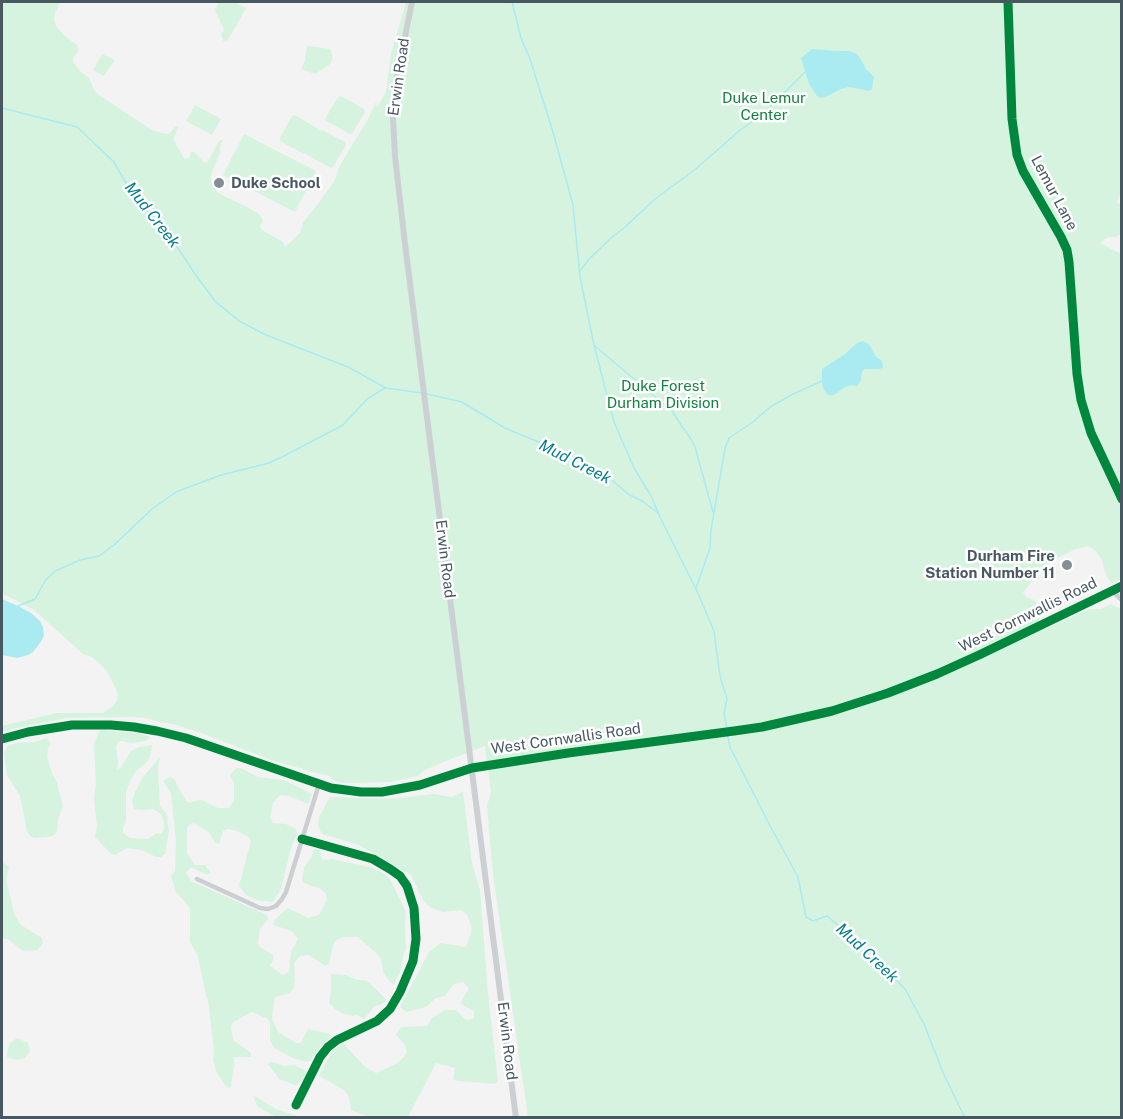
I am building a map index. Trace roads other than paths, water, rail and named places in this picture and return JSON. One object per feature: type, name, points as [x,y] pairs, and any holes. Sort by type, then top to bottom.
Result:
[{"type":"main road","name":"Erwin Road","points":[[412,2],[395,86],[393,118],[395,156],[516,1118]]},
{"type":"street","name":"Lemur Lane","points":[[1008,2],[1012,119],[1017,154],[1023,171],[1067,250],[1077,374],[1082,400],[1091,433],[1122,499]]},
{"type":"street","name":"West Cornwallis Road","points":[[2,740],[28,732],[65,726],[100,724],[134,727],[186,738],[319,784],[348,791],[382,792],[420,786],[472,768],[734,731],[831,711],[918,682],[1122,586]]},
{"type":"street","points":[[1112,591],[1122,600]]},
{"type":"street","points":[[197,879],[260,908],[268,909],[276,906],[284,896],[319,784]]},
{"type":"street","points":[[296,1105],[320,1057],[328,1047],[377,1020],[390,1009],[413,961],[416,939],[414,908],[407,886],[400,876],[373,859],[302,839]]},
{"type":"water","points":[[812,49],[855,53],[874,77],[872,89],[869,91],[849,87],[821,98],[817,96],[809,84],[801,58]]},
{"type":"water","points":[[863,341],[869,344],[876,357],[882,361],[883,368],[865,369],[862,371],[861,380],[857,386],[845,387],[834,395],[828,395],[822,385],[822,369]]},
{"type":"water","points":[[2,599],[31,613],[43,627],[44,636],[33,652],[28,655],[17,658],[2,655]]},
{"type":"waterway","points":[[512,2],[521,38],[553,132],[573,205],[580,277],[594,345],[614,422],[634,468],[658,512]]},
{"type":"waterway","points":[[580,271],[589,259],[655,199],[763,114],[805,72]]},
{"type":"waterway","name":"Mud Creek","points":[[2,108],[77,127],[113,161],[132,193],[172,239],[215,301],[239,321],[266,335],[348,367],[386,388],[422,393]]},
{"type":"waterway","points":[[595,346],[672,411],[695,447],[713,512]]},
{"type":"waterway","points":[[696,588],[710,548],[725,448],[729,438],[770,407],[822,381]]},
{"type":"waterway","points":[[18,606],[35,599],[45,581],[55,571],[80,560],[99,556],[152,509],[176,492],[221,475],[269,463],[284,456],[343,425],[367,399],[385,388]]},
{"type":"waterway","name":"Mud Creek","points":[[427,394],[462,402],[505,428],[577,458],[604,473],[628,494],[658,513],[714,631],[720,676],[727,699],[724,714],[727,729]]},
{"type":"waterway","name":"Mud Creek","points":[[727,733],[730,747],[798,877],[806,917],[813,921],[827,916],[857,941],[905,989],[924,1024],[944,1075],[965,1118]]},
{"type":"place","name":"Duke School","points":[[219,183]]},
{"type":"place","name":"Durham Fire Station Number 11","points":[[1067,565]]},
{"type":"park label","name":"Duke Lemur Center","points":[[764,106]]},
{"type":"park label","name":"Duke Forest Durham Division","points":[[663,394]]}]
